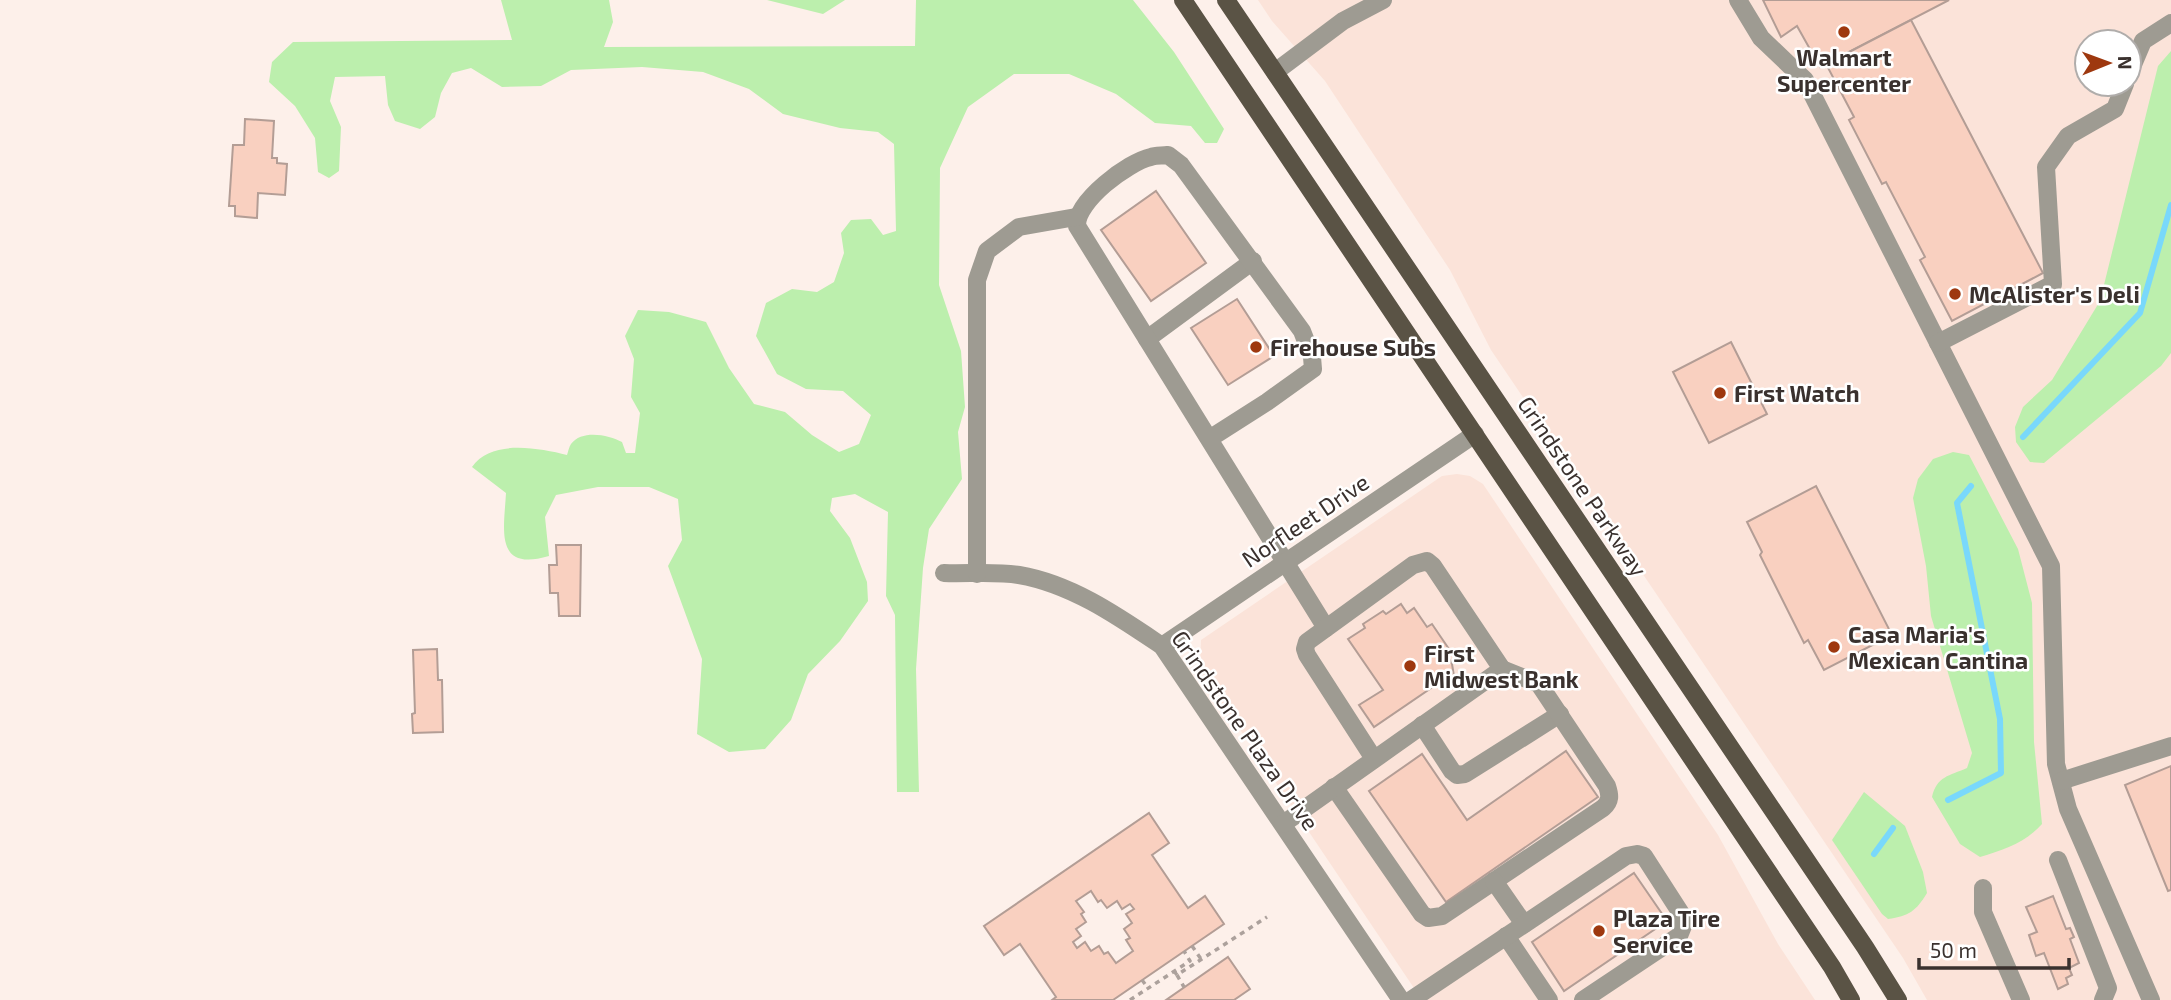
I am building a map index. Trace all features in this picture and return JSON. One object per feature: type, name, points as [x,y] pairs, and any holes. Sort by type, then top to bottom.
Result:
[{"type":"main road","points":[[1183,0],[1852,1000]]},
{"type":"main road","name":"Grindstone Parkway","points":[[1226,0],[1898,1000]]},
{"type":"street","points":[[1275,72],[1343,22],[1383,0]]},
{"type":"street","points":[[1738,0],[1761,38],[1805,80],[2051,565],[2056,764],[2068,809],[2151,1000]]},
{"type":"street","points":[[2143,41],[2171,23]]},
{"type":"street","points":[[1938,343],[2053,284],[2046,167],[2068,136],[2115,108],[2119,98]]},
{"type":"street","points":[[1209,439],[1313,369],[1312,357],[1302,331],[1181,165],[1168,155],[1151,157],[1114,177],[1082,207],[1076,217],[1077,226],[1326,628]]},
{"type":"street","points":[[976,574],[977,280],[987,251],[1018,227],[1076,217]]},
{"type":"street","points":[[1147,339],[1253,261]]},
{"type":"street","name":"Norfleet Drive","points":[[1162,646],[1475,434]]},
{"type":"street","points":[[1334,787],[1422,914],[1428,918],[1442,916],[1608,803],[1610,796],[1607,786],[1539,684],[1502,669],[1427,561],[1413,565],[1307,642],[1305,649],[1374,759]]},
{"type":"street","name":"Grindstone Plaza Drive","points":[[944,573],[1018,575],[1064,589],[1114,614],[1162,646],[1401,1000]]},
{"type":"street","points":[[1283,824],[1502,669]]},
{"type":"street","points":[[1422,725],[1457,775],[1465,774],[1560,714]]},
{"type":"street","points":[[2061,781],[2171,747]]},
{"type":"street","points":[[1411,1000],[1626,856],[1644,856],[1682,915],[1683,926],[1679,936],[1583,1000]]},
{"type":"street","points":[[2058,860],[2108,988],[2103,1000]]},
{"type":"street","points":[[1494,881],[1524,924]]},
{"type":"street","points":[[1983,888],[1983,912],[2021,1000]]},
{"type":"street","points":[[1506,936],[1549,1000]]},
{"type":"path","points":[[1130,1000],[1267,917]]},
{"type":"path","points":[[1192,946],[1201,959]]},
{"type":"path","points":[[1175,973],[1190,961],[1184,951]]},
{"type":"path","points":[[1175,973],[1184,987]]},
{"type":"path","points":[[1142,980],[1148,988]]},
{"type":"shaded area","points":[[1258,0],[2171,0],[2171,1000],[1927,1000],[1903,958],[1491,350],[1450,270],[1325,81],[1272,21]]},
{"type":"shaded area","points":[[1442,476],[1470,476],[1483,484],[1718,835],[1778,944],[1815,1000],[1422,1000],[1200,670],[1201,640]]},
{"type":"green space","points":[[501,0],[609,0],[613,22],[604,47],[915,46],[916,0],[1133,0],[1174,52],[1224,129],[1217,143],[1205,143],[1191,126],[1155,123],[1116,94],[1069,74],[1014,74],[968,107],[940,168],[939,285],[961,351],[965,407],[958,432],[962,479],[929,529],[923,568],[916,669],[919,792],[897,792],[895,615],[886,596],[888,512],[855,494],[832,498],[830,511],[850,538],[867,582],[868,601],[840,641],[808,674],[791,720],[765,749],[729,752],[697,734],[702,659],[668,566],[682,540],[678,499],[649,487],[598,487],[556,495],[545,517],[549,556],[519,558],[511,553],[506,544],[506,493],[472,467],[480,458],[503,449],[529,448],[567,455],[570,445],[576,439],[589,435],[617,439],[622,442],[626,453],[635,453],[640,413],[631,397],[634,359],[625,336],[638,310],[669,312],[706,322],[729,368],[754,404],[785,412],[812,435],[839,452],[859,444],[871,415],[843,391],[806,389],[777,374],[756,336],[766,303],[792,289],[817,292],[834,282],[844,253],[841,233],[851,220],[871,219],[883,235],[896,231],[894,144],[878,132],[840,128],[783,114],[749,89],[703,72],[642,67],[571,70],[541,86],[502,87],[471,68],[452,73],[441,93],[435,117],[420,129],[395,121],[388,105],[385,76],[335,77],[330,101],[341,127],[339,171],[329,178],[318,172],[315,138],[295,106],[269,82],[272,62],[293,42],[512,40]]},
{"type":"green space","points":[[767,0],[845,0],[823,14]]},
{"type":"green space","points":[[2171,51],[2171,353],[2161,366],[2044,463],[2030,462],[2016,442],[2015,427],[2023,407],[2052,380],[2100,301],[2158,66]]},
{"type":"green space","points":[[1953,452],[1969,455],[2018,549],[2032,603],[2034,742],[2042,824],[2014,845],[1980,857],[1960,844],[1932,797],[1941,781],[1967,768],[1972,753],[1931,616],[1926,566],[1913,498],[1918,479],[1933,459]]},
{"type":"green space","points":[[1864,792],[1905,826],[1923,872],[1927,893],[1911,912],[1901,916],[1888,919],[1882,914],[1832,840]]},
{"type":"building","name":"Walmart Supercenter","points":[[1763,0],[1949,0],[1820,67],[1797,26],[1781,37]]},
{"type":"building","points":[[1911,20],[2043,273],[1952,321],[1920,260],[1925,257],[1886,182],[1882,184],[1849,120],[1854,117],[1826,64]]},
{"type":"building","points":[[245,119],[274,121],[272,158],[277,158],[277,163],[287,164],[285,195],[258,193],[257,218],[235,216],[235,206],[229,206],[233,145],[244,145]]},
{"type":"building","points":[[1156,191],[1206,263],[1151,301],[1101,230]]},
{"type":"building","points":[[1237,299],[1274,356],[1228,385],[1191,328]]},
{"type":"building","name":"First Watch","points":[[1731,342],[1767,414],[1709,443],[1673,372]]},
{"type":"building","points":[[1816,486],[1892,635],[1824,670],[1808,640],[1804,643],[1760,555],[1762,552],[1747,522]]},
{"type":"building","points":[[556,545],[581,545],[580,616],[559,616],[558,593],[550,593],[549,565],[557,565]]},
{"type":"building","name":"First Midwest Bank","points":[[1401,604],[1407,613],[1414,608],[1427,627],[1432,624],[1451,652],[1447,655],[1454,676],[1446,678],[1374,727],[1359,705],[1383,690],[1348,639],[1365,628],[1363,624],[1383,611],[1386,614]]},
{"type":"building","points":[[437,649],[438,680],[442,680],[443,732],[413,733],[413,650]]},
{"type":"building","points":[[1566,751],[1598,797],[1446,902],[1369,791],[1422,754],[1467,820]]},
{"type":"building","points":[[2171,766],[2171,890],[2168,891],[2125,785]]},
{"type":"building","points":[[1149,813],[1169,843],[1152,855],[1188,908],[1205,896],[1224,924],[1113,1000],[1052,1000],[1056,997],[1020,944],[1004,955],[984,926]],"holes":[[[1091,891],[1098,902],[1101,900],[1107,908],[1117,901],[1122,909],[1130,904],[1134,909],[1126,914],[1132,923],[1124,929],[1130,938],[1126,940],[1133,951],[1116,963],[1108,952],[1104,954],[1099,946],[1091,951],[1085,942],[1077,948],[1073,942],[1081,936],[1076,929],[1086,922],[1081,914],[1084,912],[1076,901]]]},
{"type":"building","name":"Plaza Tire Service","points":[[1634,873],[1667,921],[1564,991],[1532,942]]},
{"type":"building","points":[[2053,896],[2066,929],[2070,928],[2074,937],[2070,939],[2079,963],[2069,968],[2072,975],[2066,978],[2068,984],[2058,989],[2044,953],[2036,956],[2029,935],[2037,932],[2026,907]]},
{"type":"building","points":[[1228,957],[1250,989],[1234,1000],[1166,1000]]},
{"type":"waterway","points":[[2023,437],[2140,313],[2171,205]]},
{"type":"waterway","points":[[1948,800],[2001,773],[2000,719],[1957,503],[1971,486]]},
{"type":"waterway","points":[[1874,854],[1893,828]]},
{"type":"place","name":"Walmart Supercenter","points":[[1844,32]]},
{"type":"place","name":"McAlister's Deli","points":[[1955,294]]},
{"type":"place","name":"Firehouse Subs","points":[[1256,347]]},
{"type":"place","name":"First Watch","points":[[1720,393]]},
{"type":"place","name":"Casa Maria's Mexican Cantina","points":[[1834,647]]},
{"type":"place","name":"First Midwest Bank","points":[[1410,666]]},
{"type":"place","name":"Plaza Tire Service","points":[[1599,931]]}]
